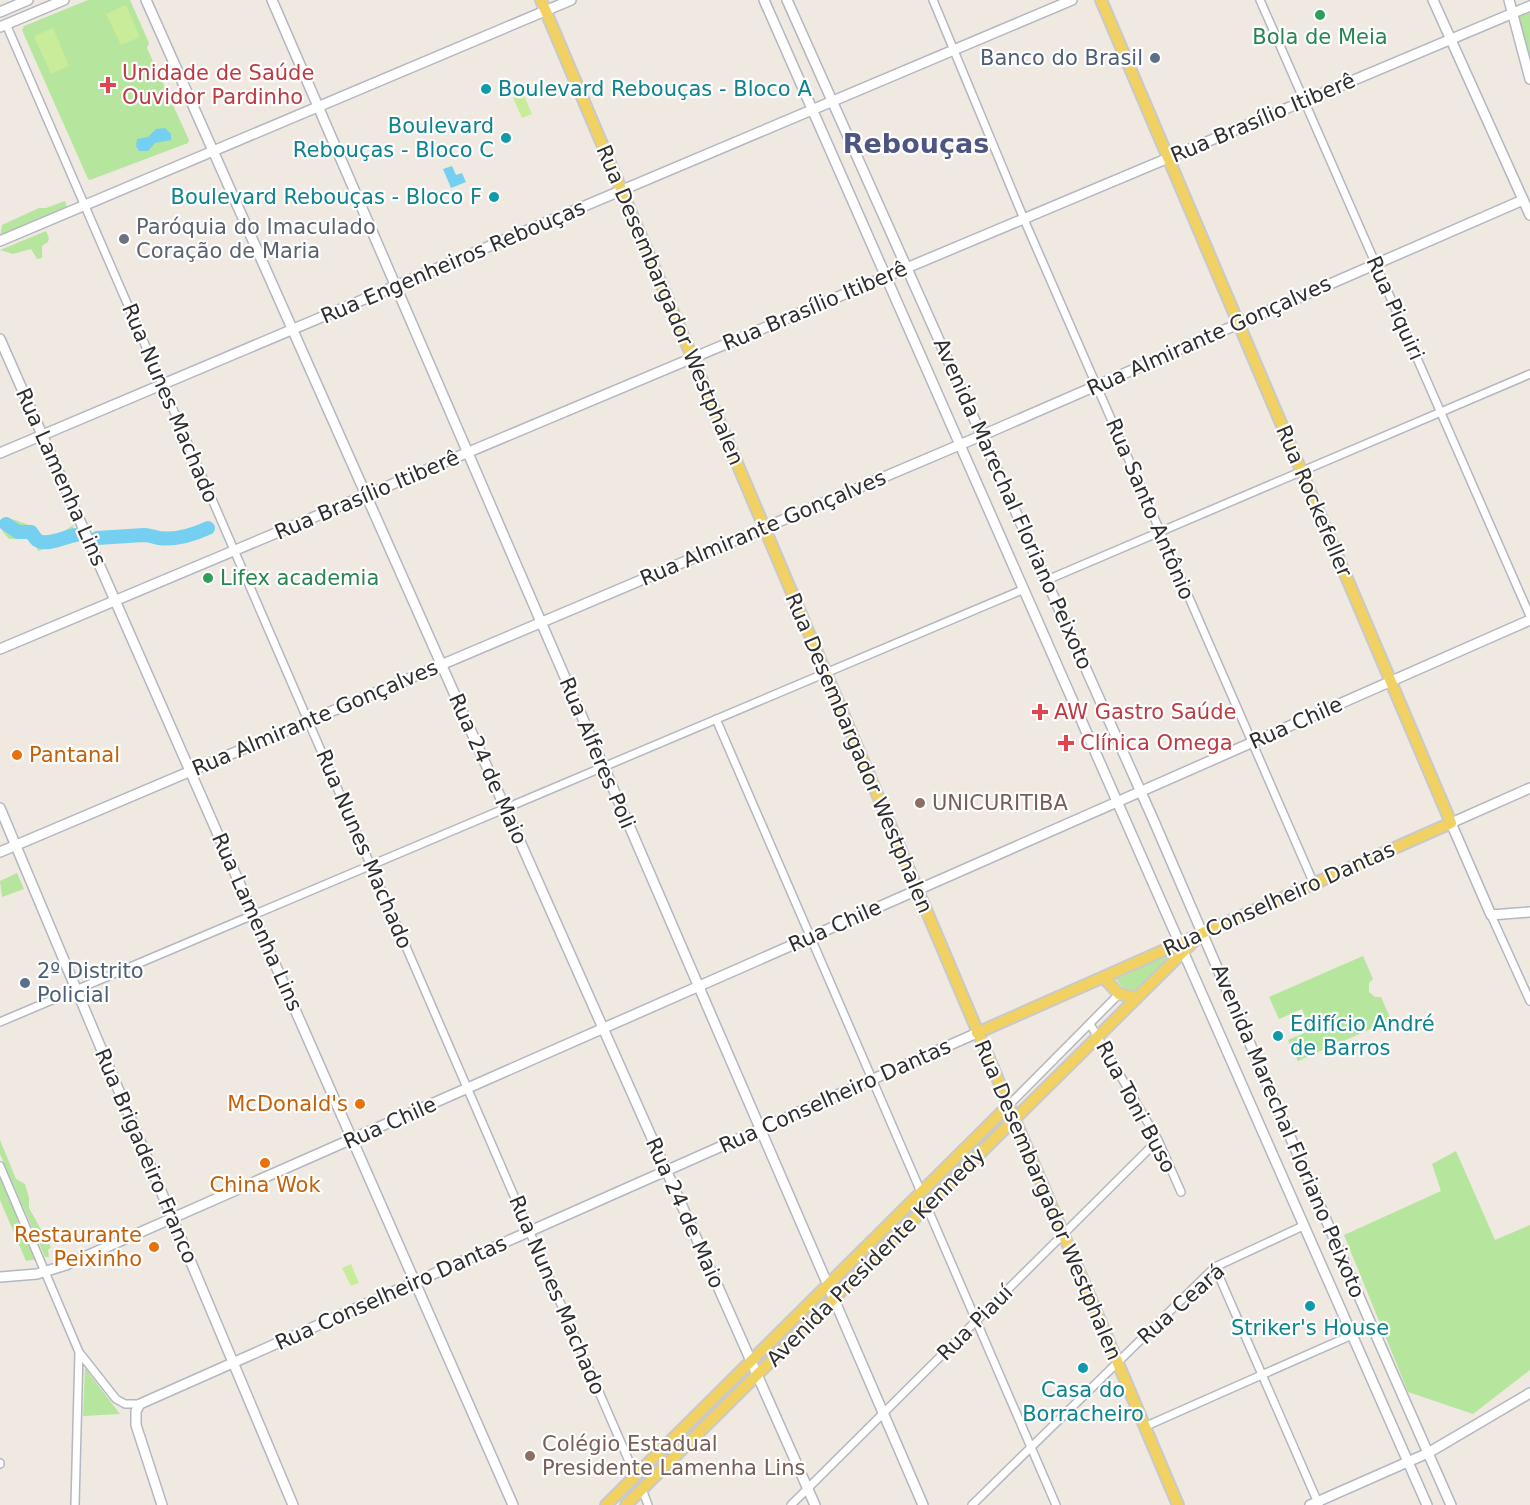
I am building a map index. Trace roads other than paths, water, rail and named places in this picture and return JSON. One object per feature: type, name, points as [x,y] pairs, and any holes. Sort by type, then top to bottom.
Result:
[{"type":"main road","points":[[0,11],[28,0]]},
{"type":"main road","points":[[3,25],[64,0]]},
{"type":"main road","name":"Rua 24 de Maio","points":[[146,0],[815,1505]]},
{"type":"main road","name":"Rua Alferes Poli","points":[[272,0],[923,1505]]},
{"type":"main road","points":[[0,241],[318,106],[543,5],[571,0]]},
{"type":"main road","name":"Avenida Marechal Floriano Peixoto","points":[[764,0],[1426,1505]]},
{"type":"main road","name":"Avenida Marechal Floriano Peixoto","points":[[787,0],[1141,791],[1451,1505]]},
{"type":"main road","name":"Rua Engenheiros Rebouças","points":[[0,453],[1072,0]]},
{"type":"main road","name":"Rua Rockefeller","points":[[1101,0],[1491,915]]},
{"type":"main road","points":[[1433,0],[1530,215]]},
{"type":"main road","points":[[1509,0],[1530,79]]},
{"type":"main road","name":"Rua Desembargador Westphalen","points":[[543,5],[1178,1505]]},
{"type":"main road","name":"Rua Brasílio Itiberê","points":[[0,649],[1530,6]]},
{"type":"main road","name":"Rua Almirante Gonçalves","points":[[0,852],[983,435],[1523,200]]},
{"type":"main road","name":"Rua Lamenha Lins","points":[[0,339],[513,1505]]},
{"type":"main road","name":"Rua Chile","points":[[0,1277],[45,1273],[172,1219],[1530,618]]},
{"type":"main road","name":"Rua Conselheiro Dantas","points":[[140,1404],[1103,977],[1180,948],[1203,933],[1530,788]]},
{"type":"main road","name":"Rua Brigadeiro Franco","points":[[0,808],[292,1505]]},
{"type":"main road","points":[[1491,915],[1530,912]]},
{"type":"main road","name":"Avenida Presidente Kennedy","points":[[626,1505],[1137,998],[1180,948]]},
{"type":"main road","points":[[1103,977],[1119,994],[1137,998]]},
{"type":"main road","name":"Avenida Presidente Kennedy","points":[[606,1505],[1008,1106]]},
{"type":"main road","points":[[948,1165],[958,1175]]},
{"type":"main road","points":[[867,1245],[876,1257]]},
{"type":"main road","points":[[1315,1504],[1428,1453],[1528,1394]]},
{"type":"main road","points":[[714,1397],[718,1413]]},
{"type":"main road","points":[[140,1404],[136,1411],[136,1425],[162,1505]]},
{"type":"street","name":"Rua Santo Antônio","points":[[933,0],[1024,219],[1314,884]]},
{"type":"street","name":"Rua Piquiri","points":[[1260,0],[1530,618]]},
{"type":"street","name":"Rua Nunes Machado","points":[[3,25],[85,206],[635,1475]]},
{"type":"street","points":[[1047,580],[1530,374]]},
{"type":"street","points":[[0,1022],[1022,590]]},
{"type":"street","points":[[717,719],[921,1192]]},
{"type":"street","name":"Rua Rockefeller","points":[[1491,915],[1530,1001]]},
{"type":"street","name":"Avenida Presidente Kennedy","points":[[1008,1106],[1119,994]]},
{"type":"street","name":"Rua Toni Buso","points":[[1090,1024],[1158,1140],[1180,1192]]},
{"type":"street","name":"Rua Piauí","points":[[791,1505],[1158,1140]]},
{"type":"street","points":[[0,1166],[80,1352],[116,1399],[126,1404],[140,1404]]},
{"type":"street","points":[[927,1207],[1056,1505]]},
{"type":"street","name":"Rua Ceará","points":[[972,1505],[1215,1267],[1303,1226]]},
{"type":"street","points":[[1215,1267],[1315,1504]]},
{"type":"street","points":[[1144,1427],[1352,1335]]},
{"type":"street","points":[[75,1505],[80,1352]]},
{"type":"street","points":[[642,1489],[648,1505]]},
{"type":"water","points":[[165,128],[171,134],[171,140],[155,143],[148,151],[139,151],[136,146],[137,139],[148,137],[156,129]]},
{"type":"water","points":[[452,166],[456,175],[462,173],[466,182],[451,188],[443,169]]},
{"type":"waterway","points":[[6,524],[18,532],[31,532],[41,542],[51,542],[76,535]]},
{"type":"waterway","points":[[97,538],[144,535],[178,538],[208,528]]},
{"type":"place","name":"Bola de Meia","points":[[1320,15]]},
{"type":"place","name":"Banco do Brasil","points":[[1155,58]]},
{"type":"place","name":"Unidade de Saúde Ouvidor Pardinho","points":[[108,85]]},
{"type":"place","name":"Boulevard Rebouças - Bloco A","points":[[486,89]]},
{"type":"place","name":"Boulevard Rebouças - Bloco C","points":[[506,138]]},
{"type":"place","name":"Boulevard Rebouças - Bloco F","points":[[494,197]]},
{"type":"place","name":"Paróquia do Imaculado Coração de Maria","points":[[124,239]]},
{"type":"place","name":"Lifex academia","points":[[208,578]]},
{"type":"place","name":"AW Gastro Saúde","points":[[1040,712]]},
{"type":"place","name":"Clínica Omega","points":[[1066,743]]},
{"type":"place","name":"Pantanal","points":[[17,755]]},
{"type":"place","name":"UNICURITIBA","points":[[920,803]]},
{"type":"place","name":"2º Distrito Policial","points":[[25,983]]},
{"type":"place","name":"Edifício André de Barros","points":[[1278,1036]]},
{"type":"place","name":"McDonald's","points":[[360,1104]]},
{"type":"place","name":"China Wok","points":[[265,1163]]},
{"type":"place","name":"Restaurante Peixinho","points":[[154,1247]]},
{"type":"place","name":"Striker's House","points":[[1310,1306]]},
{"type":"place","name":"Casa do Borracheiro","points":[[1083,1368]]},
{"type":"place","name":"Colégio Estadual Presidente Lamenha Lins","points":[[530,1456]]},
{"type":"district","name":"Rebouças","points":[[916,144]]}]
